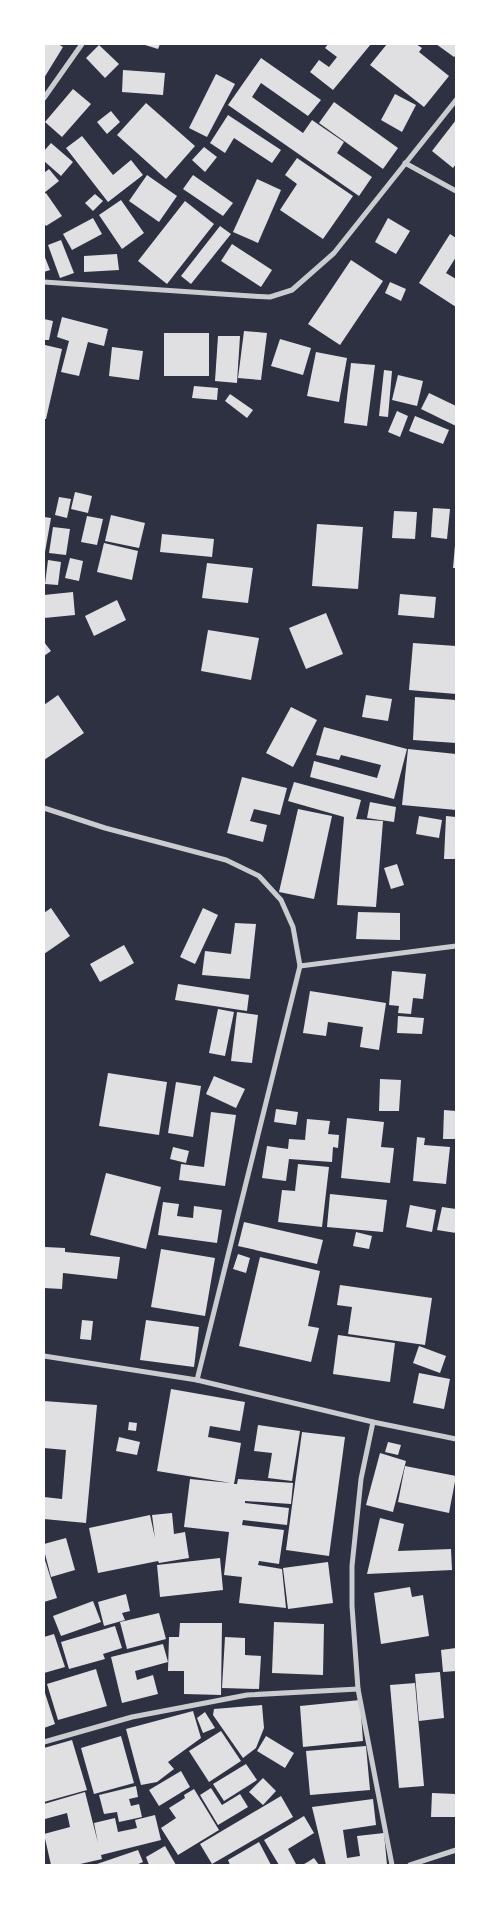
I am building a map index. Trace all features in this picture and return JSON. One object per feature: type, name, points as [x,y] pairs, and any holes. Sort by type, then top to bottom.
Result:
[{"type":"street","points":[[44,98],[82,44]]},
{"type":"street","points":[[44,282],[260,296],[270,296],[292,290],[334,253],[456,100]]},
{"type":"street","points":[[405,163],[456,191]]},
{"type":"street","points":[[44,808],[105,828],[226,860],[259,876],[281,900],[292,927],[300,966],[197,1380]]},
{"type":"street","points":[[300,966],[456,946]]},
{"type":"street","points":[[44,1356],[197,1380],[373,1422],[456,1439]]},
{"type":"street","points":[[373,1422],[361,1479],[352,1566],[352,1606],[358,1689],[392,1865]]},
{"type":"street","points":[[44,1742],[132,1717],[247,1695],[358,1689]]},
{"type":"street","points":[[410,1865],[456,1850]]},
{"type":"building","points":[[44,44],[58,44],[63,47],[44,78]]},
{"type":"building","points":[[142,44],[160,44],[158,49]]},
{"type":"building","points":[[328,44],[371,44],[333,90],[310,72],[319,60],[329,67],[337,57],[325,48]]},
{"type":"building","points":[[387,44],[416,44],[422,48],[419,52],[449,76],[424,107],[370,65]]},
{"type":"building","points":[[436,44],[456,44],[456,55],[454,57]]},
{"type":"building","points":[[99,45],[119,64],[105,78],[86,58]]},
{"type":"building","points":[[261,58],[321,100],[308,116],[261,83],[252,97],[303,133],[312,120],[344,142],[337,153],[372,177],[359,196],[228,105]]},
{"type":"building","points":[[123,70],[165,73],[163,95],[122,92]]},
{"type":"building","points":[[216,74],[235,84],[207,137],[189,128]]},
{"type":"building","points":[[73,89],[91,104],[62,137],[45,122]]},
{"type":"building","points":[[395,94],[416,105],[402,132],[381,120]]},
{"type":"building","points":[[334,102],[398,148],[383,169],[319,123]]},
{"type":"building","points":[[146,103],[195,146],[166,179],[117,135]]},
{"type":"building","points":[[111,111],[120,122],[107,134],[97,122]]},
{"type":"building","points":[[228,115],[281,150],[272,163],[234,138],[225,153],[210,143]]},
{"type":"building","points":[[456,120],[456,164],[453,168],[432,151]]},
{"type":"building","points":[[82,136],[113,175],[131,160],[143,175],[108,202],[66,148]]},
{"type":"building","points":[[51,143],[73,162],[61,176],[44,161],[44,151]]},
{"type":"building","points":[[204,147],[217,157],[205,172],[192,160]]},
{"type":"building","points":[[297,158],[353,196],[323,239],[280,210],[297,184],[285,175]]},
{"type":"building","points":[[49,169],[59,181],[44,193],[44,173]]},
{"type":"building","points":[[147,175],[177,196],[159,222],[129,201]]},
{"type":"building","points":[[193,175],[233,203],[223,216],[183,189]]},
{"type":"building","points":[[257,179],[281,190],[258,243],[233,232]]},
{"type":"building","points":[[46,193],[62,216],[46,226],[44,223],[44,194]]},
{"type":"building","points":[[95,194],[103,201],[93,211],[85,203]]},
{"type":"building","points":[[121,200],[144,233],[122,249],[99,215]]},
{"type":"building","points":[[185,201],[214,224],[167,284],[138,261]]},
{"type":"building","points":[[93,218],[102,234],[72,250],[63,234]]},
{"type":"building","points":[[388,218],[410,231],[396,254],[375,242]]},
{"type":"building","points":[[220,226],[231,234],[191,284],[181,276]]},
{"type":"building","points":[[450,234],[456,238],[456,257],[446,273],[456,279],[456,307],[419,283]]},
{"type":"building","points":[[61,240],[74,273],[60,278],[48,245]]},
{"type":"building","points":[[232,244],[272,270],[261,287],[221,261]]},
{"type":"building","points":[[117,254],[119,270],[84,272],[84,256]]},
{"type":"building","points":[[44,255],[50,270],[44,272]]},
{"type":"building","points":[[351,260],[383,281],[340,345],[308,324]]},
{"type":"building","points":[[390,282],[406,289],[401,301],[385,293]]},
{"type":"building","points":[[62,317],[108,329],[104,346],[88,342],[79,376],[61,372],[69,341],[57,337]]},
{"type":"building","points":[[44,319],[53,321],[49,340],[44,340]]},
{"type":"building","points":[[244,331],[267,333],[261,380],[238,378]]},
{"type":"building","points":[[164,333],[209,333],[209,376],[164,376]]},
{"type":"building","points":[[218,336],[240,336],[237,383],[215,381]]},
{"type":"building","points":[[280,339],[311,348],[303,375],[271,366]]},
{"type":"building","points":[[45,345],[62,349],[46,419],[44,419],[44,352]]},
{"type":"building","points":[[112,347],[143,351],[139,380],[109,376]]},
{"type":"building","points":[[316,352],[347,358],[339,402],[307,396]]},
{"type":"building","points":[[351,363],[375,365],[367,426],[344,423]]},
{"type":"building","points":[[384,370],[392,371],[388,417],[379,416]]},
{"type":"building","points":[[398,375],[423,381],[417,406],[392,400]]},
{"type":"building","points":[[194,386],[218,388],[217,400],[192,398]]},
{"type":"building","points":[[429,393],[456,406],[456,426],[421,409]]},
{"type":"building","points":[[230,394],[253,410],[247,418],[225,401]]},
{"type":"building","points":[[397,411],[408,416],[400,437],[388,432]]},
{"type":"building","points":[[415,416],[449,430],[443,444],[409,431]]},
{"type":"building","points":[[75,492],[92,496],[88,513],[71,509]]},
{"type":"building","points":[[59,497],[71,499],[67,518],[55,515]]},
{"type":"building","points":[[433,508],[450,509],[447,539],[431,537]]},
{"type":"building","points":[[394,511],[417,512],[415,539],[392,538]]},
{"type":"building","points":[[111,515],[145,523],[139,548],[105,541]]},
{"type":"building","points":[[87,516],[103,519],[97,545],[81,542]]},
{"type":"building","points":[[44,517],[51,518],[45,552],[44,552]]},
{"type":"building","points":[[317,524],[363,527],[358,589],[312,586]]},
{"type":"building","points":[[53,527],[70,529],[66,555],[49,553]]},
{"type":"building","points":[[162,534],[214,539],[212,557],[160,552]]},
{"type":"building","points":[[104,543],[138,551],[132,580],[97,572]]},
{"type":"building","points":[[455,545],[456,568],[453,568]]},
{"type":"building","points":[[70,558],[83,561],[79,581],[65,578]]},
{"type":"building","points":[[48,560],[61,562],[58,585],[45,584]]},
{"type":"building","points":[[207,563],[253,568],[248,603],[202,598]]},
{"type":"building","points":[[73,592],[75,615],[44,618],[44,595]]},
{"type":"building","points":[[400,594],[436,597],[434,618],[398,615]]},
{"type":"building","points":[[117,600],[126,620],[94,636],[85,616]]},
{"type":"building","points":[[326,613],[343,654],[306,669],[289,628]]},
{"type":"building","points":[[208,630],[259,638],[251,680],[201,671]]},
{"type":"building","points":[[44,642],[51,651],[44,656]]},
{"type":"building","points":[[413,643],[456,646],[456,694],[409,690]]},
{"type":"building","points":[[58,695],[84,733],[44,760],[44,705]]},
{"type":"building","points":[[366,695],[392,699],[388,721],[362,717]]},
{"type":"building","points":[[415,697],[456,700],[456,743],[413,740]]},
{"type":"building","points":[[291,707],[317,720],[293,767],[266,753]]},
{"type":"building","points":[[324,727],[407,749],[394,799],[310,777],[314,761],[377,778],[381,765],[341,755],[339,760],[316,755]]},
{"type":"building","points":[[408,749],[456,754],[456,810],[402,805]]},
{"type":"building","points":[[242,777],[287,788],[280,815],[254,809],[250,821],[267,825],[263,842],[227,833]]},
{"type":"building","points":[[294,782],[361,800],[356,819],[383,821],[376,907],[337,905],[344,817],[288,801]]},
{"type":"building","points":[[370,802],[396,807],[394,822],[367,818]]},
{"type":"building","points":[[298,809],[332,816],[314,899],[279,892]]},
{"type":"building","points":[[419,816],[442,820],[439,838],[416,834]]},
{"type":"building","points":[[446,816],[456,817],[456,859],[444,859]]},
{"type":"building","points":[[397,864],[404,885],[391,889],[384,868]]},
{"type":"building","points":[[51,908],[70,936],[44,954],[44,913]]},
{"type":"building","points":[[203,908],[218,915],[195,964],[180,957]]},
{"type":"building","points":[[358,912],[400,913],[400,940],[356,939]]},
{"type":"building","points":[[235,923],[256,924],[250,979],[202,975],[205,951],[231,954]]},
{"type":"building","points":[[124,945],[134,963],[100,982],[90,964]]},
{"type":"building","points":[[392,971],[426,974],[423,999],[413,998],[411,1014],[398,1013],[399,1006],[389,1005]]},
{"type":"building","points":[[178,984],[249,995],[247,1011],[175,1000]]},
{"type":"building","points":[[310,991],[386,1003],[379,1050],[360,1047],[363,1027],[328,1022],[326,1036],[303,1033]]},
{"type":"building","points":[[218,1009],[234,1012],[225,1056],[209,1053]]},
{"type":"building","points":[[237,1012],[258,1015],[252,1063],[231,1061]]},
{"type":"building","points":[[398,1016],[424,1018],[422,1034],[397,1033]]},
{"type":"building","points":[[108,1073],[167,1082],[159,1135],[99,1126]]},
{"type":"building","points":[[214,1076],[245,1089],[236,1108],[206,1094]]},
{"type":"building","points":[[380,1079],[401,1080],[399,1111],[379,1111]]},
{"type":"building","points":[[176,1082],[201,1086],[193,1137],[168,1133]]},
{"type":"building","points":[[276,1109],[298,1112],[296,1125],[274,1122]]},
{"type":"building","points":[[444,1110],[456,1111],[456,1139],[443,1139]]},
{"type":"building","points":[[211,1112],[236,1115],[225,1186],[179,1180],[181,1164],[204,1167]]},
{"type":"building","points":[[347,1118],[384,1122],[381,1147],[394,1148],[390,1183],[341,1178]]},
{"type":"building","points":[[307,1119],[330,1121],[328,1134],[339,1135],[338,1148],[333,1147],[332,1162],[289,1159],[286,1181],[262,1178],[267,1146],[288,1149],[289,1139],[305,1140]]},
{"type":"building","points":[[417,1137],[425,1138],[424,1145],[450,1147],[446,1184],[413,1181]]},
{"type":"building","points":[[173,1147],[189,1151],[186,1163],[170,1159]]},
{"type":"building","points":[[298,1164],[329,1167],[322,1227],[278,1222],[282,1190],[295,1191]]},
{"type":"building","points":[[106,1173],[161,1187],[146,1249],[90,1235]]},
{"type":"building","points":[[330,1194],[387,1200],[383,1232],[327,1227]]},
{"type":"building","points":[[163,1202],[179,1204],[177,1216],[193,1218],[194,1206],[222,1210],[217,1243],[158,1235]]},
{"type":"building","points":[[410,1205],[436,1210],[432,1232],[406,1227]]},
{"type":"building","points":[[442,1207],[456,1209],[456,1233],[437,1230]]},
{"type":"building","points":[[244,1222],[323,1240],[317,1264],[238,1246]]},
{"type":"building","points":[[356,1232],[372,1236],[369,1249],[353,1246]]},
{"type":"building","points":[[45,1247],[65,1248],[65,1252],[120,1257],[117,1279],[63,1273],[62,1289],[44,1288]]},
{"type":"building","points":[[161,1249],[215,1258],[205,1316],[151,1307]]},
{"type":"building","points":[[238,1254],[250,1258],[246,1273],[233,1269]]},
{"type":"building","points":[[260,1257],[320,1271],[308,1326],[319,1328],[311,1362],[239,1346]]},
{"type":"building","points":[[340,1285],[432,1298],[425,1345],[348,1334],[352,1307],[337,1305]]},
{"type":"building","points":[[82,1320],[93,1321],[91,1340],[80,1339]]},
{"type":"building","points":[[146,1320],[199,1327],[194,1367],[140,1360]]},
{"type":"building","points":[[338,1335],[395,1343],[390,1382],[333,1374]]},
{"type":"building","points":[[419,1346],[446,1356],[440,1373],[413,1363]]},
{"type":"building","points":[[419,1373],[450,1379],[444,1409],[413,1403]]},
{"type":"building","points":[[171,1389],[245,1402],[240,1431],[210,1426],[208,1437],[241,1443],[234,1484],[237,1484],[238,1479],[293,1483],[291,1504],[245,1501],[245,1503],[289,1508],[287,1525],[243,1520],[242,1525],[284,1530],[279,1564],[259,1561],[258,1565],[282,1569],[286,1608],[239,1603],[242,1577],[224,1575],[229,1532],[184,1527],[190,1479],[231,1483],[157,1471]]},
{"type":"building","points":[[44,1401],[97,1405],[86,1523],[44,1519],[44,1497],[62,1499],[66,1450],[44,1448]]},
{"type":"building","points":[[129,1422],[137,1423],[136,1431],[128,1430]]},
{"type":"building","points":[[258,1425],[300,1431],[292,1481],[268,1478],[272,1453],[254,1451]]},
{"type":"building","points":[[302,1432],[345,1437],[329,1556],[286,1550]]},
{"type":"building","points":[[119,1437],[140,1442],[137,1455],[116,1451]]},
{"type":"building","points":[[388,1442],[401,1445],[398,1455],[385,1452]]},
{"type":"building","points":[[380,1453],[406,1461],[393,1512],[366,1505]]},
{"type":"building","points":[[405,1466],[456,1476],[449,1513],[398,1502]]},
{"type":"building","points":[[172,1513],[174,1534],[185,1532],[189,1558],[159,1563],[158,1561],[98,1573],[89,1528],[150,1515],[155,1538],[152,1515]]},
{"type":"building","points":[[380,1518],[404,1524],[398,1551],[451,1549],[452,1570],[367,1574]]},
{"type":"building","points":[[66,1538],[75,1570],[51,1577],[44,1544]]},
{"type":"building","points":[[44,1557],[57,1598],[44,1602]]},
{"type":"building","points":[[220,1558],[223,1590],[160,1597],[157,1565]]},
{"type":"building","points":[[328,1562],[333,1603],[288,1609],[283,1568]]},
{"type":"building","points":[[410,1587],[412,1597],[423,1595],[429,1636],[381,1644],[374,1593]]},
{"type":"building","points":[[126,1594],[130,1611],[122,1613],[125,1620],[104,1626],[98,1602]]},
{"type":"building","points":[[93,1601],[101,1622],[61,1636],[53,1616]]},
{"type":"building","points":[[159,1613],[166,1639],[127,1649],[120,1622]]},
{"type":"building","points":[[274,1622],[324,1624],[323,1675],[272,1673]]},
{"type":"building","points":[[180,1623],[222,1623],[221,1695],[184,1694],[184,1671],[168,1671],[169,1637],[179,1637]]},
{"type":"building","points":[[115,1626],[122,1648],[103,1654],[105,1659],[69,1669],[61,1642]]},
{"type":"building","points":[[54,1634],[65,1667],[44,1673],[44,1637]]},
{"type":"building","points":[[225,1637],[245,1638],[245,1655],[261,1656],[259,1689],[222,1688]]},
{"type":"building","points":[[163,1644],[168,1662],[135,1671],[137,1680],[153,1675],[158,1694],[122,1703],[111,1657]]},
{"type":"building","points":[[456,1648],[456,1671],[443,1672],[441,1650]]},
{"type":"building","points":[[96,1669],[107,1706],[58,1720],[47,1684]]},
{"type":"building","points":[[440,1672],[444,1718],[419,1721],[415,1674]]},
{"type":"building","points":[[415,1683],[424,1786],[399,1788],[390,1685]]},
{"type":"building","points":[[44,1690],[55,1724],[44,1728]]},
{"type":"building","points":[[360,1700],[363,1741],[303,1747],[300,1706]]},
{"type":"building","points":[[262,1705],[264,1728],[256,1748],[243,1758],[213,1715],[214,1709]]},
{"type":"building","points":[[193,1711],[201,1738],[168,1762],[174,1769],[157,1782],[141,1785],[126,1729]]},
{"type":"building","points":[[205,1712],[215,1728],[203,1733],[197,1718]]},
{"type":"building","points":[[221,1731],[241,1761],[209,1782],[189,1751]]},
{"type":"building","points":[[121,1736],[134,1783],[94,1794],[81,1748]]},
{"type":"building","points":[[266,1736],[294,1753],[285,1768],[257,1751]]},
{"type":"building","points":[[72,1740],[87,1790],[44,1802],[44,1748]]},
{"type":"building","points":[[366,1746],[370,1790],[310,1795],[306,1751]]},
{"type":"building","points":[[246,1764],[257,1780],[224,1801],[213,1784]]},
{"type":"building","points":[[181,1771],[190,1787],[159,1806],[149,1790]]},
{"type":"building","points":[[263,1778],[276,1791],[263,1805],[249,1792]]},
{"type":"building","points":[[136,1786],[138,1797],[129,1799],[131,1806],[139,1804],[142,1817],[119,1822],[117,1812],[104,1814],[99,1795]]},
{"type":"building","points":[[211,1788],[222,1805],[240,1794],[248,1807],[218,1825],[200,1795]]},
{"type":"building","points":[[194,1789],[219,1830],[178,1855],[161,1828],[176,1818],[169,1808],[185,1798],[184,1795]]},
{"type":"building","points":[[85,1792],[98,1843],[94,1823],[115,1818],[118,1832],[137,1828],[135,1820],[155,1815],[161,1840],[101,1855],[102,1859],[76,1865],[51,1865],[44,1834],[70,1827],[67,1813],[45,1819],[44,1804]]},
{"type":"building","points":[[432,1793],[456,1794],[456,1817],[431,1817]]},
{"type":"building","points":[[281,1796],[293,1817],[212,1864],[200,1844]]},
{"type":"building","points":[[373,1799],[376,1825],[343,1830],[347,1858],[360,1856],[357,1836],[384,1833],[387,1865],[326,1865],[312,1807]]},
{"type":"building","points":[[304,1816],[314,1833],[288,1849],[296,1864],[279,1865],[264,1840]]},
{"type":"building","points":[[259,1842],[271,1865],[230,1865],[228,1860]]},
{"type":"building","points":[[165,1846],[176,1865],[149,1865],[146,1857]]},
{"type":"building","points":[[138,1850],[143,1862],[136,1865],[94,1865]]},
{"type":"building","points":[[314,1858],[319,1865],[302,1865],[306,1863]]}]
